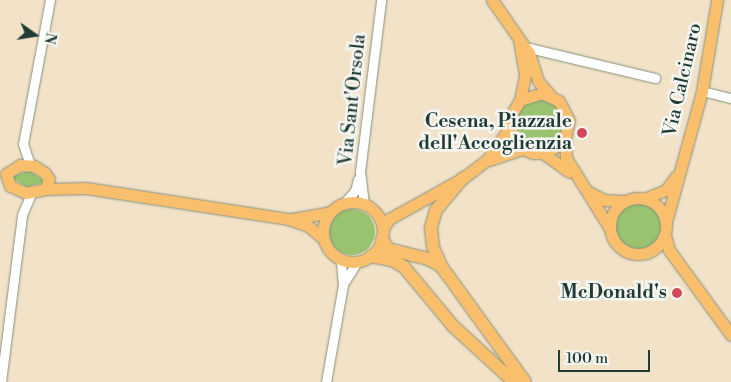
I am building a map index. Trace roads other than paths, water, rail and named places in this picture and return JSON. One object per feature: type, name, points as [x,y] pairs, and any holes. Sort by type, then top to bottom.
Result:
[{"type":"highway","points":[[462,178],[442,201],[433,219],[431,237],[441,266],[513,362],[525,382]]},
{"type":"highway","points":[[382,234],[388,249],[428,259],[441,266]]},
{"type":"highway","points":[[371,256],[392,260],[404,267],[453,326],[514,382]]},
{"type":"highway","points":[[513,362],[532,382]]},
{"type":"main road","points":[[492,0],[534,63],[538,81],[550,95],[559,101],[567,113],[566,158],[579,183],[610,227],[620,248],[634,254],[650,252],[682,267]]},
{"type":"main road","name":"Via Calcinaro","points":[[666,222],[702,91],[717,0]]},
{"type":"main road","points":[[522,43],[525,64],[520,100],[509,118],[509,128],[523,149]]},
{"type":"main road","points":[[520,100],[534,93],[550,95]]},
{"type":"main road","points":[[487,160],[509,128]]},
{"type":"main road","points":[[543,153],[560,145],[565,138]]},
{"type":"main road","points":[[330,212],[322,229],[323,238],[329,251],[341,260],[357,262],[371,256],[389,219],[462,178],[487,160],[523,149],[543,153],[560,163],[579,183],[598,198],[623,201],[634,197],[646,198],[660,207],[666,222],[665,235],[669,250],[731,335]]},
{"type":"main road","points":[[86,188],[48,175],[30,165],[9,169],[3,181],[18,191],[31,194],[46,189],[86,188],[288,219],[308,226],[323,238]]},
{"type":"main road","name":"Via Calcinaro","points":[[646,198],[666,190],[680,167]]},
{"type":"main road","points":[[46,189],[48,175]]},
{"type":"main road","points":[[610,227],[613,212],[623,201]]},
{"type":"main road","points":[[288,219],[330,212],[345,202],[369,207],[408,209]]},
{"type":"main road","points":[[369,207],[382,234]]},
{"type":"main road","points":[[650,252],[665,235]]},
{"type":"street","points":[[9,169],[23,144],[50,0]]},
{"type":"street","name":"Via Sant'Orsola","points":[[369,207],[360,172],[381,0]]},
{"type":"street","points":[[522,43],[544,53],[655,78]]},
{"type":"street","points":[[534,63],[544,53]]},
{"type":"street","points":[[702,91],[731,98]]},
{"type":"street","points":[[23,144],[30,165]]},
{"type":"street","points":[[345,202],[355,191],[360,172]]},
{"type":"street","points":[[1,382],[22,215],[22,202],[18,191]]},
{"type":"street","points":[[22,215],[31,194]]},
{"type":"street","points":[[326,382],[343,285],[341,260]]},
{"type":"street","points":[[343,285],[357,262]]},
{"type":"place","name":"Cesena, Piazzale dell'Accoglienzia","points":[[582,133]]},
{"type":"place","name":"McDonald's","points":[[677,293]]}]
